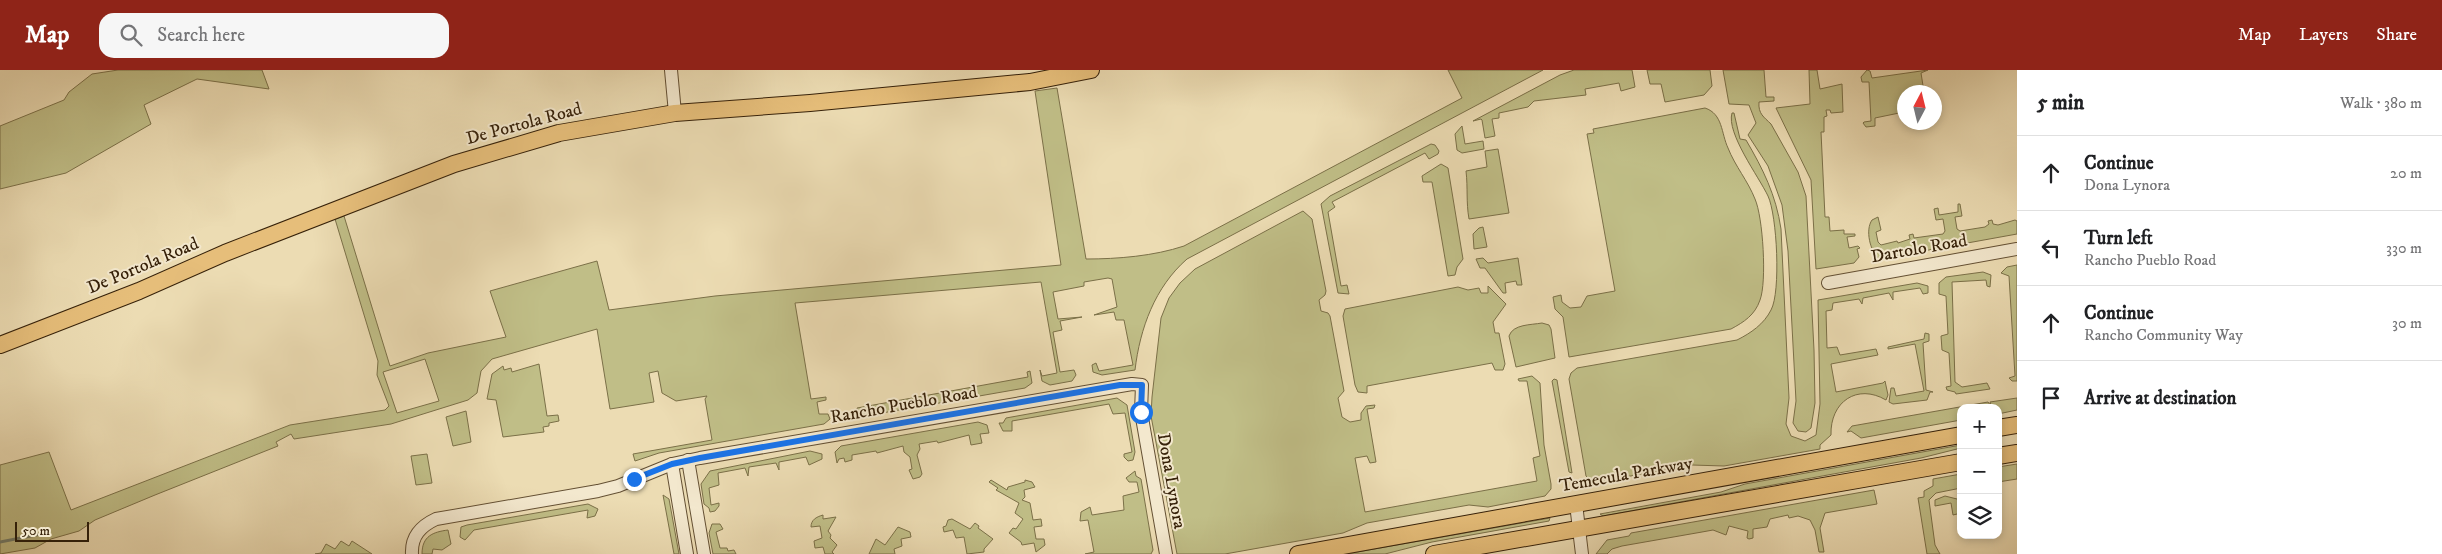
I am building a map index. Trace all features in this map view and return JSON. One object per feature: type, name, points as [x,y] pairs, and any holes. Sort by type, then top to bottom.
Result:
[{"type":"main road","name":"De Portola Road","points":[[0,345],[139,290],[225,253],[454,164],[560,133],[674,113],[810,104],[1091,70]]},
{"type":"main road","points":[[2002,427],[2017,425]]},
{"type":"main road","name":"Temecula Parkway","points":[[1298,554],[1957,436]]},
{"type":"main road","points":[[2002,455],[2017,453]]},
{"type":"main road","points":[[1434,554],[1957,463]]},
{"type":"street","points":[[670,70],[674,113]]},
{"type":"street","name":"Dartolo Road","points":[[1828,283],[2017,249]]},
{"type":"street","name":"Rancho Pueblo Road","points":[[412,554],[411,546],[419,530],[436,519],[598,491],[618,486],[672,464],[688,460],[1120,385],[1142,385]]},
{"type":"street","name":"Dona Lynora","points":[[1142,385],[1141,412],[1166,554]]},
{"type":"street","points":[[688,460],[704,554]]},
{"type":"street","points":[[672,464],[687,554]]},
{"type":"street","points":[[1576,504],[1582,554]]},
{"type":"shaded area","points":[[118,70],[262,70],[269,89],[197,79],[144,105],[151,124],[66,173],[0,189],[0,126],[64,100],[69,92],[92,74]]},
{"type":"shaded area","points":[[1448,70],[1543,70],[1187,259],[1166,282],[1151,309],[1137,354],[1135,370],[1102,375],[1093,372],[1092,365],[1096,363],[1099,371],[1133,365],[1124,320],[1116,320],[1114,312],[1094,315],[1117,307],[1112,279],[1108,278],[1084,282],[1084,286],[1053,292],[1058,319],[1082,317],[1060,321],[1062,330],[1053,332],[1060,372],[1074,370],[1076,375],[1072,381],[1050,385],[1042,381],[1040,370],[1042,376],[1057,373],[1041,282],[795,303],[811,399],[826,397],[826,400],[817,402],[819,414],[828,414],[830,419],[824,424],[659,453],[635,461],[633,454],[712,440],[705,399],[707,396],[676,401],[662,393],[658,371],[649,373],[654,402],[610,409],[597,329],[492,359],[481,371],[477,393],[468,400],[391,424],[294,439],[291,434],[276,442],[278,446],[95,520],[79,531],[51,539],[35,548],[0,554],[0,465],[49,452],[71,510],[290,425],[385,410],[389,406],[377,375],[378,361],[335,219],[344,216],[390,366],[428,353],[506,337],[490,291],[597,261],[609,310],[715,296],[1061,265],[1035,91],[1057,88],[1086,259],[1136,256],[1184,246],[1462,98]],"holes":[[[425,359],[439,401],[397,413],[383,372]]]},
{"type":"shaded area","points":[[1574,70],[1632,70],[1635,87],[1621,91],[1619,83],[1585,89],[1586,95],[1534,101],[1528,107],[1499,113],[1499,118],[1492,119],[1495,136],[1485,138],[1482,120],[1473,121],[1560,75]]},
{"type":"shaded area","points":[[1647,70],[1710,70],[1712,86],[1704,95],[1665,102],[1661,84],[1650,84]]},
{"type":"shaded area","points":[[1723,70],[1764,70],[1766,97],[1774,97],[1774,101],[1759,102],[1759,110],[1771,124],[1798,172],[1806,196],[1815,403],[1811,428],[1806,432],[1798,431],[1793,423],[1796,401],[1788,251],[1782,205],[1768,166],[1748,135],[1756,123],[1749,105],[1729,104]]},
{"type":"shaded area","points":[[1809,70],[1817,70],[1820,89],[1842,84],[1843,112],[1831,113],[1830,110],[1826,110],[1827,116],[1824,117],[1824,132],[1821,132],[1825,217],[1829,217],[1830,231],[1844,230],[1844,234],[1855,234],[1855,236],[1847,237],[1849,248],[1858,246],[1860,248],[1857,249],[1859,257],[1854,263],[1816,269],[1811,180],[1776,108],[1810,104]]},
{"type":"shaded area","points":[[1867,70],[1870,71],[1872,78],[1928,70],[1921,73],[1923,85],[1897,85],[1897,113],[1875,118],[1875,126],[1866,127],[1863,123],[1871,121],[1869,82],[1862,82],[1861,77]]},
{"type":"shaded area","points":[[1705,108],[1711,111],[1718,119],[1731,155],[1752,192],[1758,208],[1764,265],[1762,291],[1758,305],[1748,318],[1731,329],[1569,357],[1563,317],[1555,309],[1553,297],[1561,295],[1562,302],[1570,308],[1581,307],[1587,296],[1615,291],[1587,134],[1594,133],[1593,129]]},
{"type":"shaded area","points":[[1732,113],[1734,113],[1740,139],[1746,140],[1763,172],[1779,217],[1789,398],[1786,424],[1791,436],[1805,441],[1816,435],[1820,404],[1818,300],[1917,283],[1928,286],[1928,293],[1923,294],[1920,288],[1893,292],[1893,300],[1889,293],[1863,298],[1862,304],[1859,299],[1833,303],[1832,310],[1826,311],[1827,348],[1837,347],[1840,355],[1876,349],[1878,355],[1831,364],[1836,392],[1883,383],[1885,381],[1888,395],[1886,400],[1875,395],[1865,394],[1847,399],[1835,413],[1831,435],[1820,445],[1820,449],[1724,466],[1692,465],[1597,482],[1590,480],[1586,476],[1569,379],[1571,373],[1577,368],[1737,340],[1757,328],[1771,310],[1774,301],[1777,271],[1774,219],[1768,196],[1738,143],[1731,122]]},
{"type":"shaded area","points":[[1462,126],[1465,144],[1483,141],[1484,149],[1462,153],[1457,150],[1455,134]]},
{"type":"shaded area","points":[[1431,144],[1435,145],[1439,151],[1438,154],[1429,159],[1425,153],[1332,202],[1335,207],[1328,212],[1341,286],[1347,285],[1349,294],[1338,293],[1321,204],[1330,196]]},
{"type":"shaded area","points":[[1498,149],[1509,213],[1469,219],[1466,171],[1487,167],[1485,151]]},
{"type":"shaded area","points":[[1441,164],[1448,168],[1463,259],[1457,267],[1455,275],[1448,276],[1432,182],[1423,182],[1422,176]]},
{"type":"shaded area","points":[[1958,204],[1960,204],[1962,216],[1955,217],[1957,229],[1960,231],[1985,227],[1989,224],[1988,221],[1992,220],[1993,224],[1998,225],[2015,220],[2017,221],[2017,234],[1879,259],[1873,251],[1869,235],[1872,220],[1878,217],[1881,230],[1876,232],[1878,242],[1881,245],[1897,241],[1898,243],[1910,239],[1909,235],[1913,234],[1914,238],[1943,234],[1945,231],[1943,219],[1936,220],[1934,209],[1938,208],[1939,215],[1958,212]]},
{"type":"shaded area","points":[[1303,211],[1312,219],[1326,291],[1325,295],[1319,300],[1321,311],[1328,313],[1330,316],[1344,391],[1338,398],[1342,417],[1350,422],[1361,420],[1361,413],[1366,406],[1375,405],[1374,408],[1367,409],[1376,462],[1370,463],[1367,456],[1355,458],[1365,512],[1537,481],[1533,458],[1540,456],[1527,381],[1519,381],[1518,379],[1532,376],[1540,383],[1544,445],[1551,484],[1551,489],[1545,496],[1488,507],[1469,505],[1367,523],[1343,533],[1225,554],[1177,554],[1151,416],[1161,318],[1169,298],[1180,283],[1195,269]]},
{"type":"shaded area","points":[[1483,227],[1487,247],[1474,249],[1473,234]]},
{"type":"shaded area","points":[[1483,258],[1488,263],[1518,258],[1522,285],[1517,285],[1516,281],[1505,283],[1506,293],[1503,293],[1485,268],[1480,268],[1476,259]]},
{"type":"shaded area","points":[[2017,265],[2017,381],[2012,381],[2009,378],[2015,376],[2009,276],[2001,273],[2007,267]]},
{"type":"shaded area","points":[[1983,272],[1991,275],[1990,287],[1987,286],[1986,280],[1952,282],[1955,382],[1962,387],[1987,383],[1990,389],[1956,394],[1947,390],[1946,387],[1951,386],[1949,353],[1942,350],[1941,336],[1948,334],[1946,296],[1939,294],[1939,283],[1946,277]]},
{"type":"shaded area","points":[[1488,286],[1506,304],[1493,322],[1495,333],[1499,333],[1505,364],[1503,370],[1495,370],[1492,363],[1367,386],[1367,393],[1358,392],[1355,385],[1343,316],[1345,309],[1458,287],[1468,290],[1479,288],[1481,293],[1488,293]]},
{"type":"shaded area","points":[[1542,323],[1549,325],[1551,329],[1555,358],[1516,367],[1509,336],[1511,332],[1518,327]]},
{"type":"shaded area","points":[[1925,333],[1929,334],[1929,341],[1923,343],[1926,390],[1933,392],[1930,392],[1927,400],[1893,404],[1889,402],[1891,388],[1894,388],[1896,396],[1924,391],[1915,344],[1888,349],[1888,347],[1924,339]]},
{"type":"shaded area","points":[[539,364],[547,416],[558,415],[559,421],[549,423],[549,426],[543,427],[544,432],[503,437],[496,400],[487,399],[492,374],[503,366],[504,370],[511,368],[512,372]]},
{"type":"shaded area","points":[[1030,371],[1032,383],[1025,388],[859,417],[857,408],[1028,377],[1027,372]]},
{"type":"shaded area","points":[[1554,379],[1557,380],[1572,473],[1569,472],[1552,381]]},
{"type":"shaded area","points":[[1117,398],[1127,405],[1135,452],[1133,460],[1128,461],[1124,457],[1124,454],[1132,452],[1125,413],[1113,414],[1109,404],[1012,421],[1012,431],[1003,431],[999,423],[1003,423],[1006,418]]},
{"type":"shaded area","points":[[2017,398],[2017,410],[2002,413],[2002,404],[1990,404],[1990,402]]},
{"type":"shaded area","points":[[1957,407],[1957,421],[1861,438],[1851,431],[1847,432],[1852,426]]},
{"type":"shaded area","points":[[466,411],[471,442],[453,446],[446,417]]},
{"type":"shaded area","points":[[978,422],[987,425],[989,433],[980,434],[982,443],[971,445],[969,435],[938,443],[937,441],[919,444],[920,449],[917,455],[922,474],[920,477],[913,479],[909,470],[912,469],[910,457],[904,452],[903,446],[877,453],[876,451],[852,455],[852,460],[845,462],[844,458],[839,459],[837,463],[835,452],[841,446]]},
{"type":"shaded area","points":[[1957,446],[1957,449],[1921,458],[1603,516],[1600,514],[1721,492],[1745,484]]},
{"type":"shaded area","points":[[810,451],[822,454],[822,459],[809,465],[806,457],[779,462],[779,470],[776,463],[749,467],[748,476],[745,468],[718,473],[719,485],[709,488],[711,505],[719,503],[719,506],[715,511],[710,512],[709,508],[704,504],[701,484],[710,471]]},
{"type":"shaded area","points":[[427,454],[432,483],[416,485],[411,456]]},
{"type":"shaded area","points":[[2017,464],[2017,479],[2002,481],[2002,466]]},
{"type":"shaded area","points":[[1135,471],[1136,476],[1141,479],[1153,550],[1151,554],[1085,554],[1094,552],[1088,520],[1080,521],[1081,512],[1090,507],[1092,515],[1124,510],[1123,496],[1139,492],[1137,482],[1129,482],[1126,478]]},
{"type":"shaded area","points":[[1957,475],[1957,489],[1936,493],[1929,500],[1935,545],[1940,554],[1927,554],[1918,498],[1924,497],[1924,491],[1933,486],[1933,479]]},
{"type":"shaded area","points":[[991,480],[1007,490],[1008,487],[1025,482],[1025,480],[1032,482],[1035,487],[1024,490],[1025,497],[1022,500],[1030,503],[1033,520],[1041,519],[1042,526],[1034,527],[1036,539],[1044,539],[1045,545],[1036,552],[1034,543],[1022,545],[1021,542],[1009,533],[1013,528],[1016,529],[1023,519],[1015,513],[1019,503],[996,490],[998,488],[989,482]]},
{"type":"shaded area","points":[[1874,490],[1877,504],[1825,513],[1820,528],[1824,552],[1819,552],[1815,530],[1810,520],[1798,516],[1789,518],[1788,515],[1770,519],[1767,527],[1753,529],[1753,538],[1749,539],[1747,538],[1748,531],[1729,526],[1726,535],[1713,530],[1622,546],[1612,549],[1607,554],[1596,554],[1607,540],[1629,536],[1631,533]]},
{"type":"shaded area","points":[[663,495],[669,499],[679,554],[674,554]]},
{"type":"shaded area","points":[[1945,496],[1957,499],[1957,514],[1953,515],[1951,503],[1935,506],[1935,500]]},
{"type":"shaded area","points":[[588,504],[598,509],[595,516],[587,518],[588,510],[474,530],[465,540],[460,537],[461,527],[467,525]]},
{"type":"shaded area","points":[[823,515],[823,519],[836,517],[828,531],[831,535],[830,538],[837,545],[832,552],[834,554],[825,554],[823,547],[815,548],[814,541],[822,538],[820,526],[811,527],[811,525],[814,519]]},
{"type":"shaded area","points":[[1550,518],[1549,521],[1432,542],[1385,554],[1346,554]]},
{"type":"shaded area","points":[[952,519],[970,529],[975,523],[979,526],[978,528],[993,539],[984,549],[984,552],[967,554],[964,537],[956,538],[953,530],[944,532],[943,527],[946,526],[948,520]]},
{"type":"shaded area","points":[[712,524],[720,524],[723,529],[716,532],[720,548],[727,548],[728,551],[734,550],[736,554],[713,554],[709,533]]},
{"type":"shaded area","points":[[898,527],[910,532],[911,537],[901,539],[902,546],[894,549],[895,554],[869,554],[876,539],[885,545]]},
{"type":"shaded area","points":[[448,530],[451,544],[442,550],[433,549],[432,554],[422,554],[424,543],[429,536]]},
{"type":"shaded area","points":[[341,541],[349,546],[352,541],[372,554],[315,554],[321,553],[326,544],[335,549]]},
{"type":"waterway","points":[[0,542],[41,534]]},
{"type":"route","points":[[634,479],[658,468],[700,458],[1120,385],[1142,385],[1141,412]]}]
